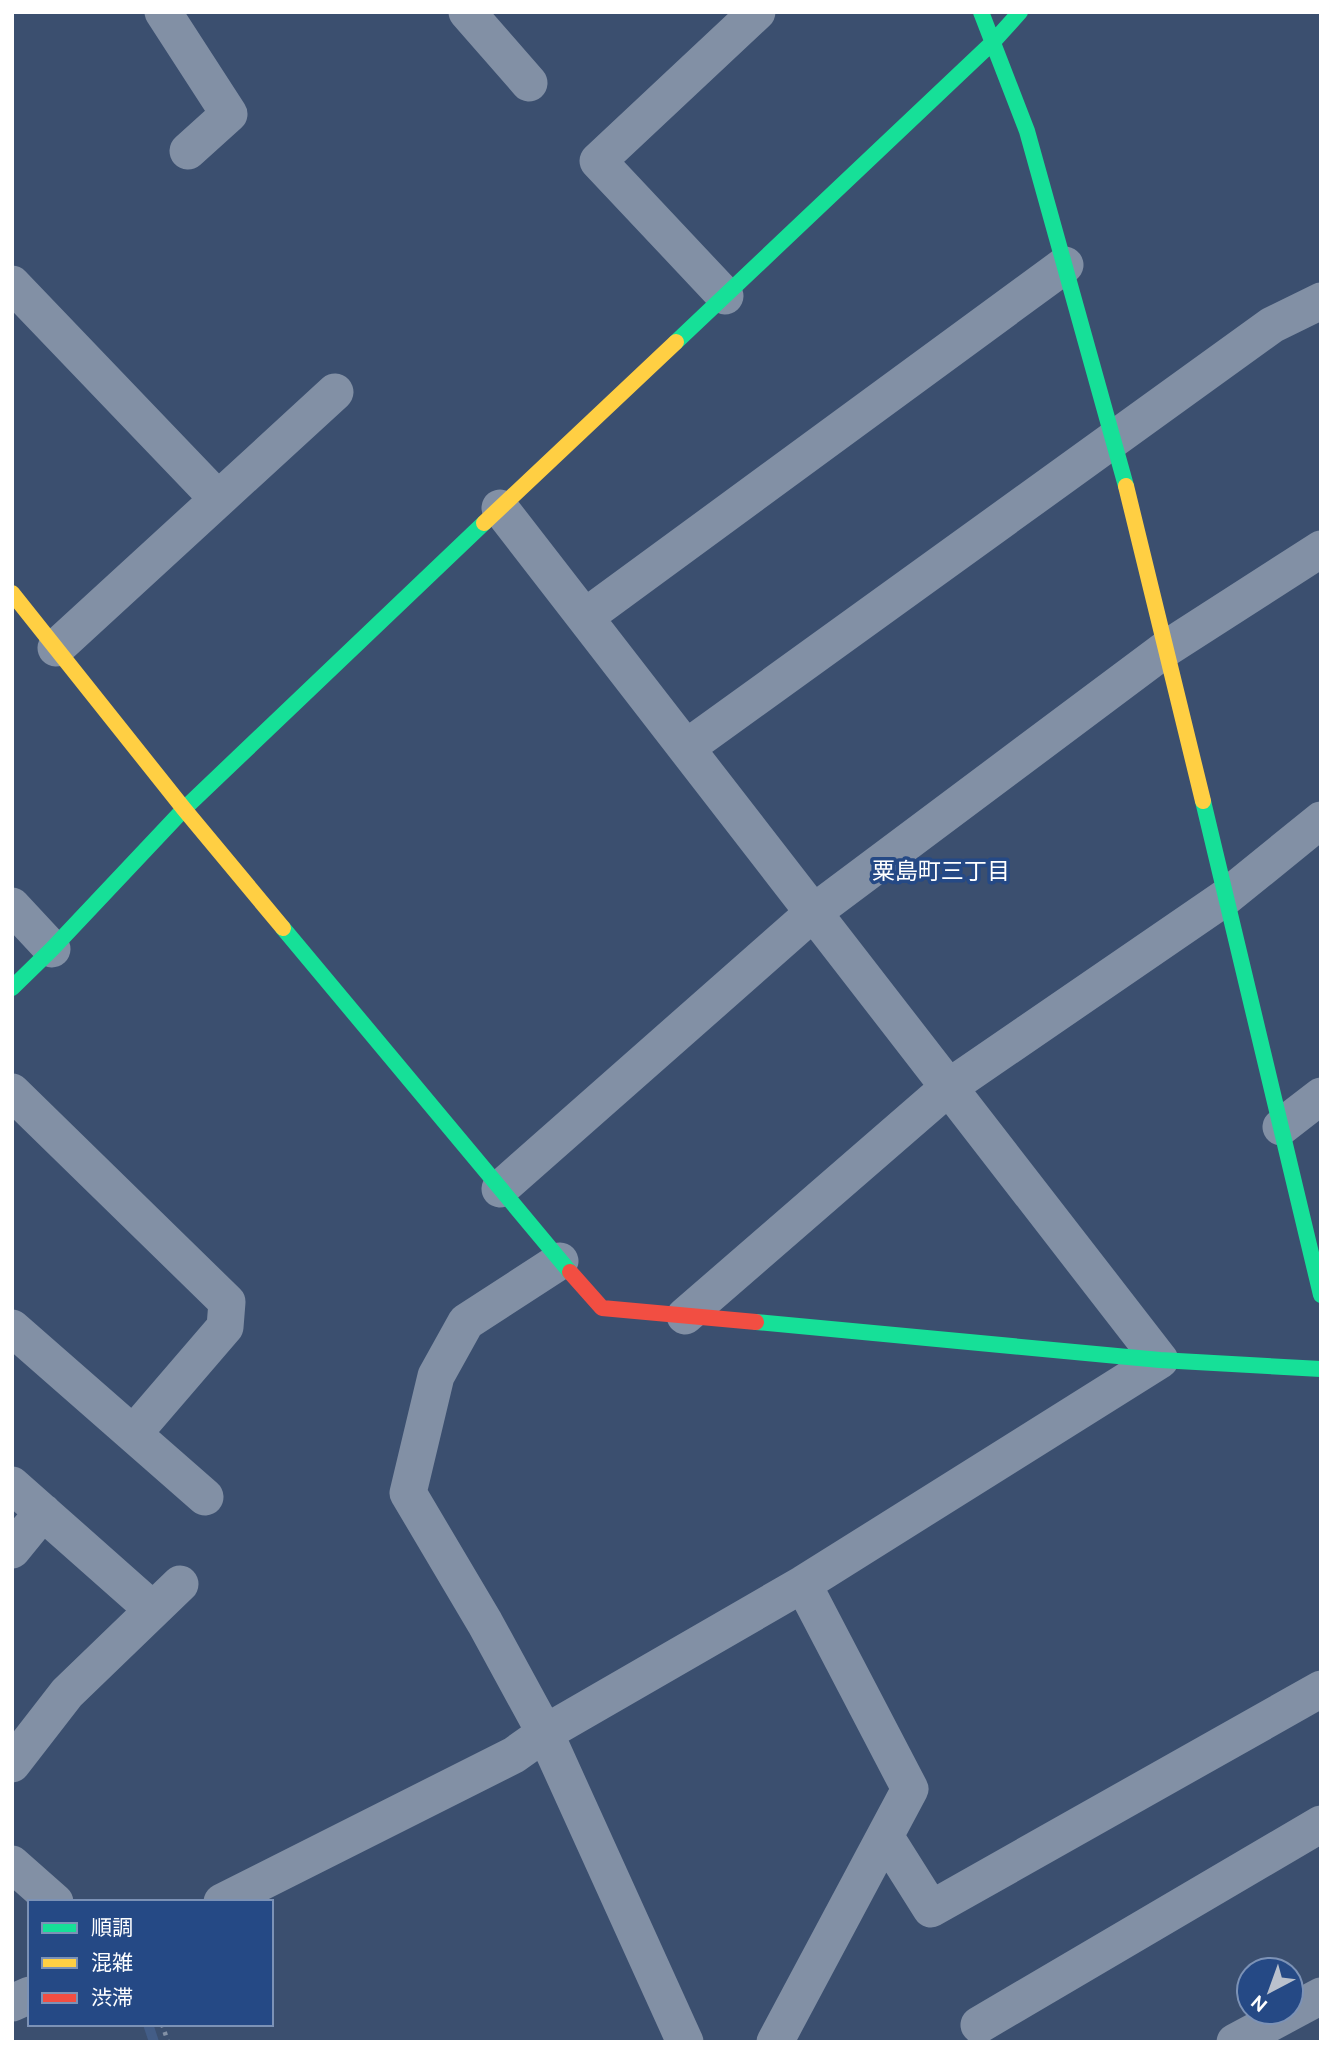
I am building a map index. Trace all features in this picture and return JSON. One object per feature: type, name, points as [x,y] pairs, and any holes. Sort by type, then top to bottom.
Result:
[{"type":"street","points":[[163,12],[229,114],[188,150]]},
{"type":"street","points":[[467,12],[529,83]]},
{"type":"street","points":[[725,296],[598,161],[757,12]]},
{"type":"street","points":[[981,12],[1027,131],[1136,521],[1321,1295]]},
{"type":"street","points":[[12,988],[184,810],[993,42],[1020,12]]},
{"type":"street","points":[[585,617],[1065,265]]},
{"type":"street","points":[[12,284],[218,499]]},
{"type":"street","points":[[686,748],[1272,325],[1321,301]]},
{"type":"street","points":[[56,648],[335,392]]},
{"type":"street","points":[[500,508],[1160,1360]]},
{"type":"street","points":[[500,1189],[814,912],[1167,649],[1321,549]]},
{"type":"street","points":[[12,593],[184,810],[601,1308],[1160,1360],[1321,1370]]},
{"type":"street","points":[[685,1316],[949,1087],[1226,897],[1321,820]]},
{"type":"street","points":[[12,906],[52,949]]},
{"type":"street","points":[[12,1092],[227,1302],[225,1327],[133,1434]]},
{"type":"street","points":[[1281,1127],[1321,1096]]},
{"type":"street","points":[[560,1261],[466,1322],[436,1376],[408,1493],[485,1623],[545,1734],[685,2042]]},
{"type":"street","points":[[12,1328],[205,1497]]},
{"type":"street","points":[[226,1900],[514,1755],[545,1734],[803,1584],[1160,1360]]},
{"type":"street","points":[[12,1485],[152,1609]]},
{"type":"street","points":[[12,1550],[43,1512]]},
{"type":"street","points":[[12,1764],[67,1693],[180,1584]]},
{"type":"street","points":[[775,2042],[910,1789],[803,1584]]},
{"type":"street","points":[[885,1836],[931,1909],[1321,1689]]},
{"type":"street","points":[[979,2025],[1321,1824]]},
{"type":"street","points":[[12,1864],[53,1900]]},
{"type":"street","points":[[12,2003],[28,1995]]},
{"type":"street","points":[[1305,2005],[1321,1996]]},
{"type":"street","points":[[1235,2042],[1265,2026]]},
{"type":"waterway","points":[[149,2026],[154,2042]]},
{"type":"traffic: fast","points":[[981,12],[1027,131],[1126,486]]},
{"type":"traffic: fast","points":[[676,342],[993,42],[1020,12]]},
{"type":"traffic: fast","points":[[12,988],[184,809],[484,523]]},
{"type":"traffic: fast","points":[[1203,801],[1321,1295]]},
{"type":"traffic: fast","points":[[283,928],[570,1272]]},
{"type":"traffic: fast","points":[[756,1322],[1160,1360],[1321,1369]]},
{"type":"traffic: slow","points":[[484,523],[676,342]]},
{"type":"traffic: slow","points":[[1126,486],[1203,801]]},
{"type":"traffic: slow","points":[[12,593],[184,809],[283,928]]},
{"type":"traffic: jam","points":[[570,1272],[602,1308],[756,1322]]},
{"type":"district","name":"粟島町三丁目","points":[[941,871]]}]
